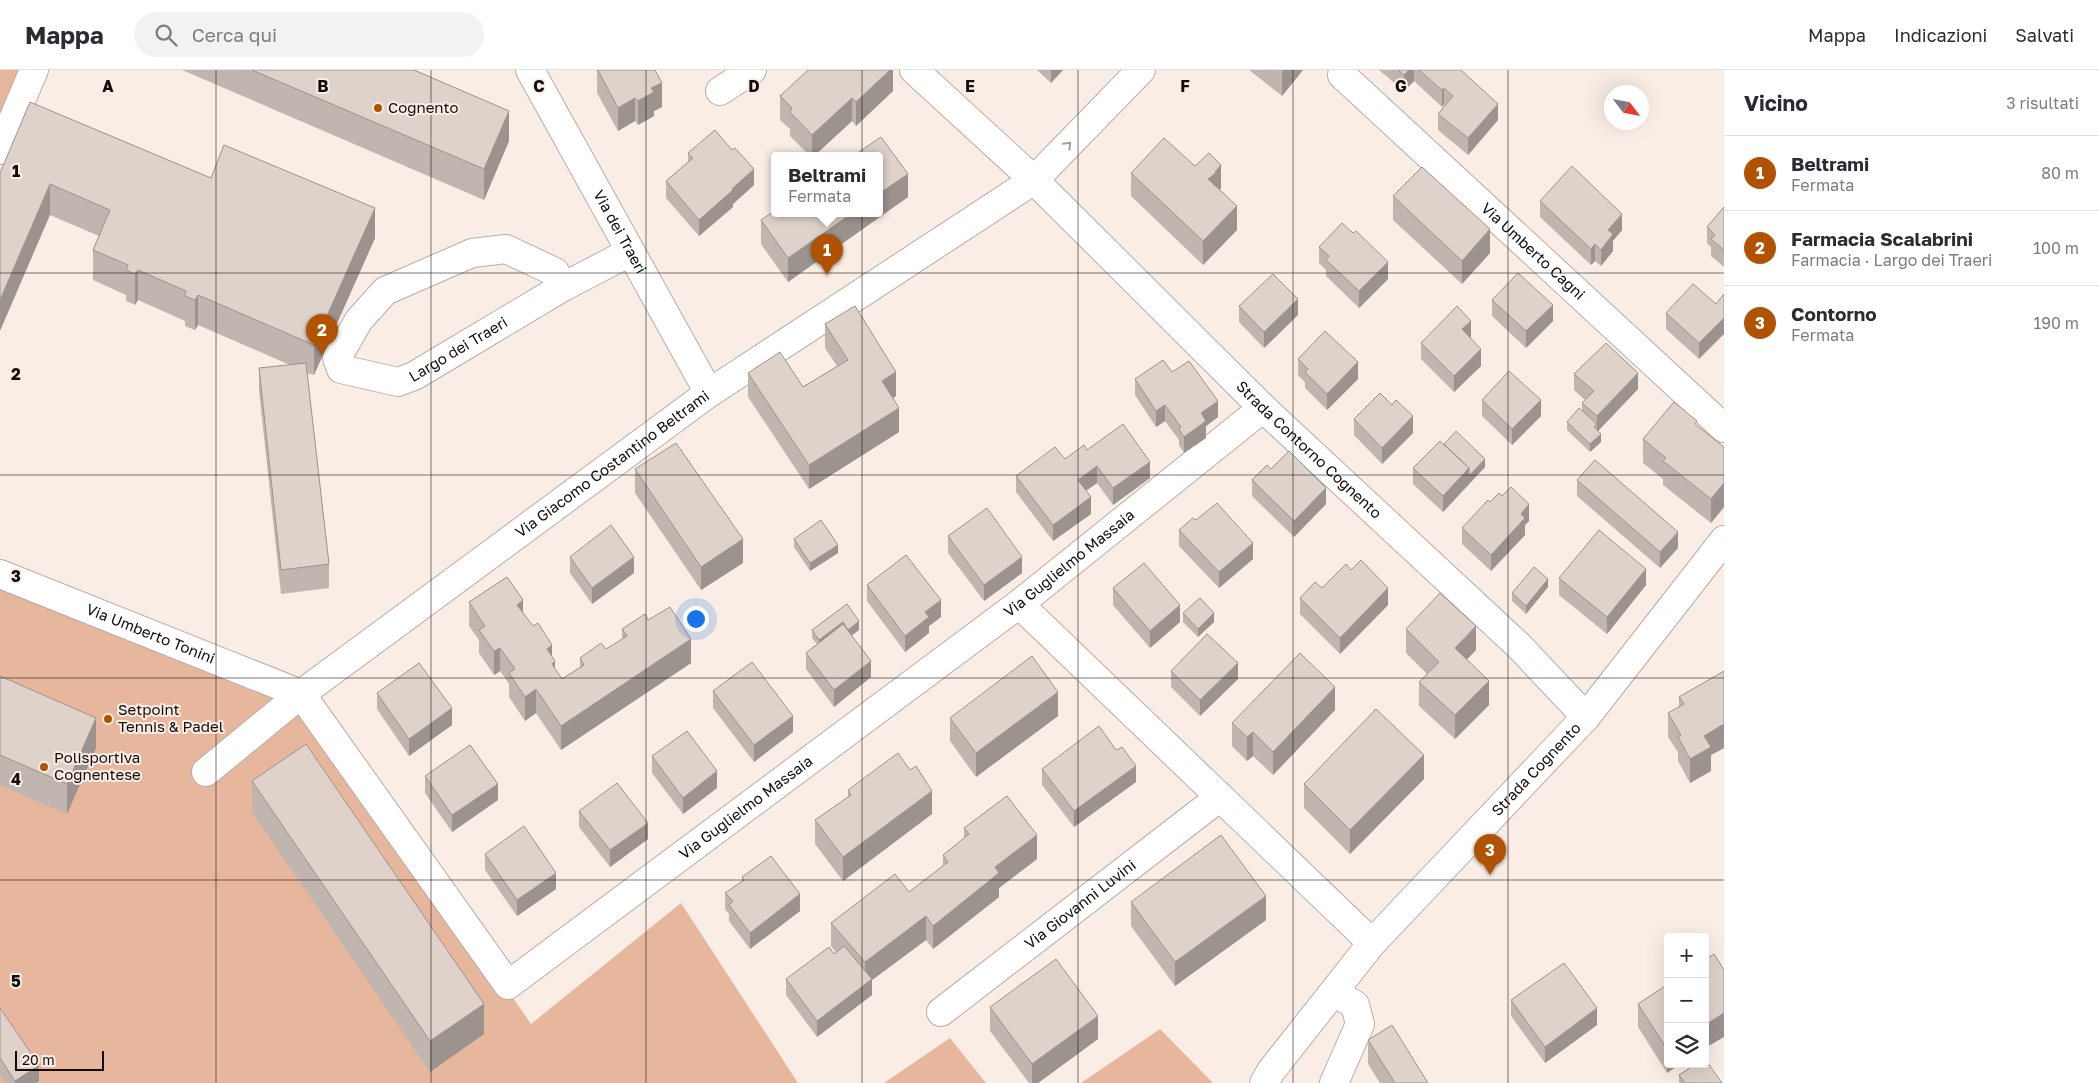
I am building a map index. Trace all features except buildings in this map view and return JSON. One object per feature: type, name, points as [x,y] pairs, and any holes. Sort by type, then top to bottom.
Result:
[{"type":"street","points":[[0,150],[34,70]]},
{"type":"street","name":"Via dei Traeri","points":[[530,70],[709,393]]},
{"type":"street","points":[[720,91],[752,70]]},
{"type":"street","name":"Strada Contorno Cognento","points":[[914,70],[1034,180],[1263,408],[1519,646],[1586,717]]},
{"type":"street","points":[[1034,180],[1141,70]]},
{"type":"street","name":"Via Umberto Cagni","points":[[1342,75],[1724,428]]},
{"type":"street","name":"Via Giacomo Costantino Beltrami","points":[[206,772],[301,694],[709,393],[1034,180]]},
{"type":"street","name":"Largo dei Traeri","points":[[564,287],[555,272],[506,249],[472,254],[386,291],[359,320],[336,358],[341,369],[398,382],[414,376],[564,287],[630,252]]},
{"type":"street","name":"Via Guglielmo Massaia","points":[[301,694],[508,985],[1019,604],[1263,408]]},
{"type":"street","name":"Strada Cognento","points":[[1264,1083],[1271,1071],[1372,943],[1586,717],[1724,540]]},
{"type":"street","name":"Via Umberto Tonini","points":[[0,574],[301,694]]},
{"type":"street","points":[[1019,604],[1372,943]]},
{"type":"street","name":"Via Giovanni Luvini","points":[[941,1012],[1220,798]]},
{"type":"street","points":[[1334,992],[1355,1005],[1360,1024],[1334,1083]]},
{"type":"shaded area","points":[[0,70],[27,70],[0,132]]},
{"type":"shaded area","points":[[0,567],[304,695],[531,1024],[681,903],[798,1083],[0,1083]]},
{"type":"shaded area","points":[[1160,1029],[1213,1083],[1081,1083]]},
{"type":"shaded area","points":[[950,1038],[986,1083],[884,1083]]},
{"type":"place","name":"Cognento","points":[[378,108]]},
{"type":"place","name":"Beltrami","points":[[827,275]]},
{"type":"place","name":"Farmacia Scalabrini","points":[[322,355]]},
{"type":"place","name":"Setpoint Tennis & Padel","points":[[108,719]]},
{"type":"place","name":"Polisportiva Cognentese","points":[[44,767]]},
{"type":"place","name":"Contorno","points":[[1490,875]]}]
